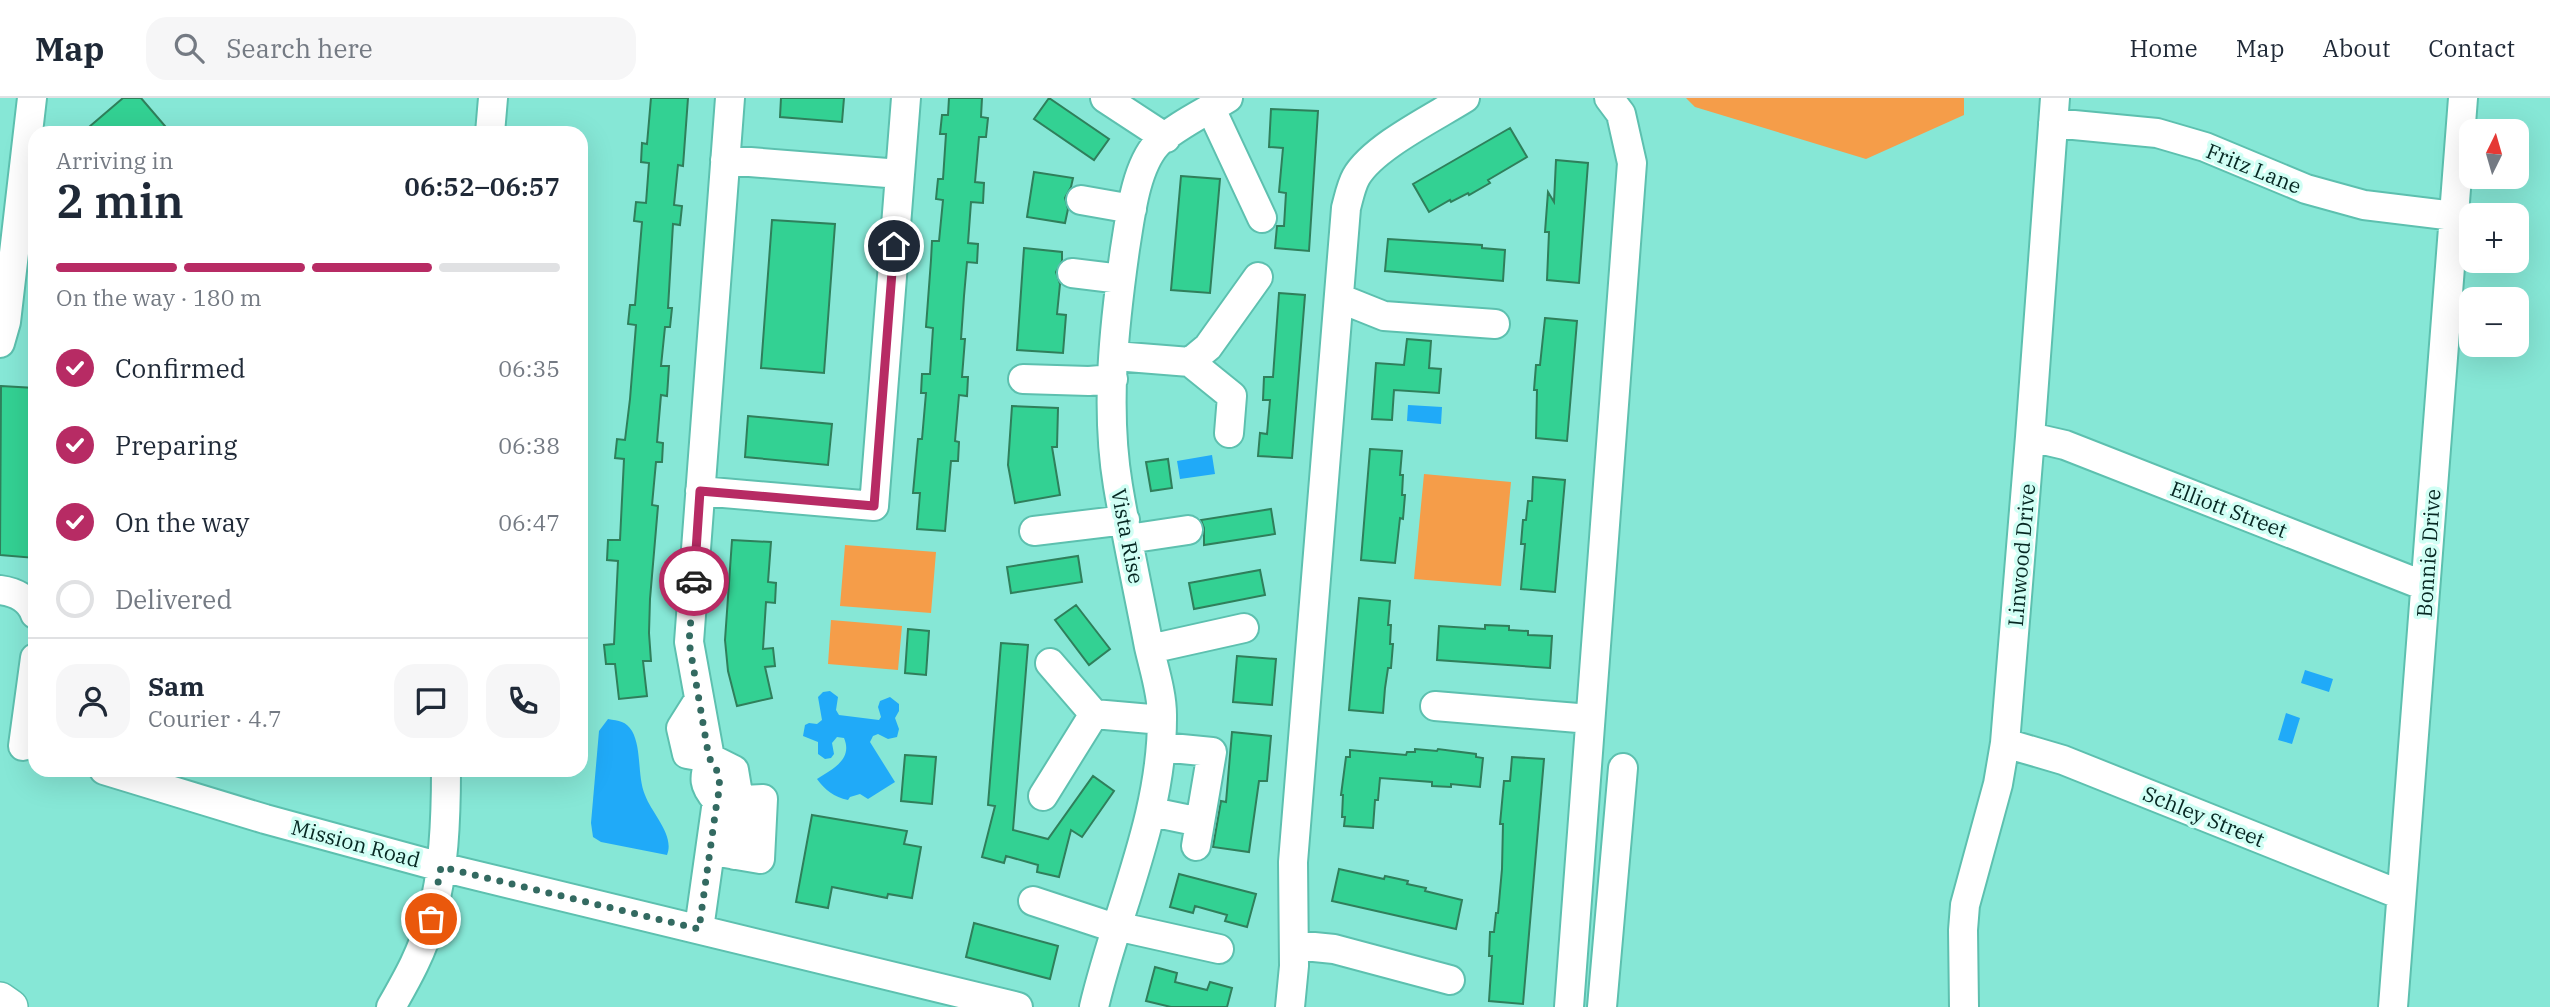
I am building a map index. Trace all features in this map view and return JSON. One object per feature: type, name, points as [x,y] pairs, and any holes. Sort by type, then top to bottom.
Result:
[{"type":"main road","points":[[0,1000],[10,1007]]},
{"type":"street","points":[[2,329],[9,211],[32,98]]},
{"type":"street","points":[[491,126],[493,98]]},
{"type":"street","points":[[722,853],[760,859],[763,799],[728,801],[706,788],[705,775],[709,758],[689,642],[730,98]]},
{"type":"street","points":[[700,491],[874,506],[906,98]]},
{"type":"street","points":[[1105,98],[1166,138]]},
{"type":"street","points":[[1290,1007],[1294,945],[1293,862],[1346,208],[1357,175],[1388,146],[1465,98]]},
{"type":"street","points":[[1569,1007],[1632,163],[1621,114],[1609,98]]},
{"type":"street","name":"Bonnie Drive","points":[[2393,1007],[2463,98]]},
{"type":"street","points":[[1220,103],[1262,218]]},
{"type":"street","name":"Vista Rise","points":[[1094,1007],[1115,927],[1152,812],[1161,766],[1162,733],[1150,649],[1111,435],[1121,279],[1132,209],[1141,175],[1150,156],[1157,144],[1220,103]]},
{"type":"street","name":"Fritz Lane","points":[[2054,111],[2157,133],[2204,147],[2306,189],[2364,205],[2454,216]]},
{"type":"street","name":"Linwood Drive","points":[[1964,1007],[1965,905],[1998,785],[2005,743],[2054,111]]},
{"type":"street","points":[[725,160],[900,174]]},
{"type":"street","points":[[1081,200],[1132,209]]},
{"type":"street","points":[[1072,273],[1121,279]]},
{"type":"street","points":[[1023,379],[1089,382],[1114,368],[1190,362],[1208,347],[1258,277]]},
{"type":"street","points":[[1339,298],[1384,316],[1495,324]]},
{"type":"street","points":[[1190,362],[1232,396],[1229,433]]},
{"type":"street","name":"Elliott Street","points":[[2030,437],[2065,445],[2425,586]]},
{"type":"street","points":[[1034,531],[1188,530]]},
{"type":"street","points":[[0,590],[10,591],[28,603]]},
{"type":"street","points":[[1150,649],[1244,628]]},
{"type":"street","points":[[1050,663],[1094,714],[1162,733],[1212,752],[1198,834],[1152,812]]},
{"type":"street","points":[[19,744],[28,696]]},
{"type":"street","points":[[1435,706],[1590,719]]},
{"type":"street","points":[[1043,796],[1094,714]]},
{"type":"street","name":"Schley Street","points":[[2005,743],[2063,760],[2402,895]]},
{"type":"street","points":[[1602,1007],[1623,768]]},
{"type":"street","name":"Mission Road","points":[[127,777],[441,867],[1018,1007]]},
{"type":"street","points":[[391,1007],[414,967],[431,919],[441,867],[446,777]]},
{"type":"street","points":[[699,929],[722,853],[728,801]]},
{"type":"street","points":[[1033,901],[1115,927],[1219,949]]},
{"type":"street","points":[[1294,945],[1334,948],[1450,980]]},
{"type":"shaded area","points":[[1686,98],[1964,98],[1964,115],[1866,159],[1695,107]]},
{"type":"shaded area","points":[[1424,474],[1511,482],[1501,586],[1414,579]]},
{"type":"shaded area","points":[[845,545],[936,552],[931,613],[840,606]]},
{"type":"shaded area","points":[[831,620],[902,626],[898,670],[828,664]]},
{"type":"water","points":[[1408,405],[1442,407],[1441,424],[1407,421]]},
{"type":"water","points":[[1212,455],[1215,474],[1180,479],[1177,461]]},
{"type":"water","points":[[2305,670],[2333,679],[2329,692],[2301,683]]},
{"type":"water","points":[[830,691],[838,697],[836,710],[839,715],[879,720],[880,701],[890,697],[899,704],[895,718],[899,729],[897,737],[888,739],[878,734],[873,736],[870,742],[895,782],[868,799],[860,794],[848,800],[838,797],[817,779],[840,763],[846,752],[844,738],[837,737],[832,743],[834,754],[825,759],[818,754],[818,742],[803,736],[805,725],[817,724],[822,720],[818,697],[823,692]]},
{"type":"water","points":[[2286,713],[2300,718],[2292,744],[2278,740]]},
{"type":"water","points":[[608,719],[625,723],[632,731],[643,788],[668,840],[667,855],[601,842],[593,837],[591,823],[599,731]]},
{"type":"building","points":[[123,98],[141,98],[165,126],[90,126]]},
{"type":"building","points":[[651,98],[688,98],[683,166],[678,165],[674,205],[682,206],[680,225],[673,224],[668,308],[672,308],[670,327],[665,327],[661,366],[669,366],[667,396],[661,395],[657,442],[663,443],[662,462],[656,462],[652,505],[658,506],[650,599],[651,661],[643,661],[647,696],[619,699],[615,664],[606,664],[604,645],[614,644],[618,561],[607,560],[608,540],[620,540],[624,459],[615,458],[617,439],[625,440],[630,399],[636,325],[628,324],[630,305],[635,305],[642,222],[634,221],[636,202],[646,203],[649,163],[641,162],[642,143],[647,144]]},
{"type":"building","points":[[781,98],[844,98],[842,122],[780,117]]},
{"type":"building","points":[[949,98],[982,98],[981,117],[988,118],[986,137],[979,137],[975,182],[984,183],[983,203],[971,202],[968,243],[978,244],[977,263],[967,262],[964,296],[962,377],[968,377],[967,396],[959,395],[955,441],[959,442],[958,461],[951,461],[945,531],[917,529],[920,493],[913,493],[926,393],[921,393],[922,374],[930,374],[933,328],[926,327],[932,241],[939,241],[943,200],[936,199],[938,179],[943,179],[946,134],[940,134],[942,115],[948,115]]},
{"type":"building","points":[[1049,98],[1109,139],[1094,160],[1034,119]]},
{"type":"building","points":[[1271,109],[1318,111],[1309,251],[1275,248],[1277,226],[1284,226],[1286,193],[1279,192],[1283,148],[1269,147]]},
{"type":"building","points":[[1510,128],[1527,157],[1488,180],[1490,183],[1469,195],[1468,193],[1451,202],[1450,200],[1429,212],[1413,184]]},
{"type":"building","points":[[1556,160],[1588,163],[1579,283],[1547,280],[1549,232],[1545,232],[1548,192],[1554,202]]},
{"type":"building","points":[[1034,172],[1073,178],[1065,198],[1068,209],[1065,223],[1027,217]]},
{"type":"building","points":[[1181,176],[1220,179],[1210,293],[1171,290]]},
{"type":"building","points":[[772,220],[835,224],[824,373],[761,368]]},
{"type":"building","points":[[1388,239],[1482,245],[1482,248],[1505,250],[1503,281],[1385,271]]},
{"type":"building","points":[[1024,248],[1062,252],[1062,261],[1056,272],[1060,284],[1057,314],[1066,315],[1063,353],[1017,350]]},
{"type":"building","points":[[1279,293],[1305,295],[1292,458],[1258,456],[1260,433],[1267,434],[1270,400],[1263,400],[1264,377],[1273,377]]},
{"type":"building","points":[[1545,318],[1577,321],[1567,441],[1536,438],[1537,390],[1534,390],[1536,365],[1540,365]]},
{"type":"building","points":[[1407,339],[1431,341],[1429,368],[1441,369],[1439,393],[1394,390],[1392,420],[1372,419],[1376,363],[1404,365]]},
{"type":"building","points":[[1,386],[28,388],[28,557],[0,555]]},
{"type":"building","points":[[1012,406],[1058,408],[1057,447],[1052,447],[1060,495],[1015,503],[1008,465]]},
{"type":"building","points":[[748,416],[832,424],[828,465],[745,457]]},
{"type":"building","points":[[1370,449],[1402,451],[1400,475],[1403,475],[1402,495],[1405,495],[1395,563],[1361,560]]},
{"type":"building","points":[[1168,459],[1172,488],[1151,491],[1146,462]]},
{"type":"building","points":[[1533,477],[1565,480],[1555,592],[1521,589],[1525,544],[1521,544],[1523,520],[1526,520],[1528,501],[1532,501]]},
{"type":"building","points":[[1271,509],[1275,534],[1204,545],[1201,520]]},
{"type":"building","points":[[732,540],[771,542],[768,582],[776,583],[775,603],[766,602],[763,649],[773,648],[775,666],[765,667],[772,698],[737,706],[728,671],[725,640]]},
{"type":"building","points":[[1078,556],[1082,582],[1011,593],[1007,567]]},
{"type":"building","points":[[1260,570],[1265,595],[1194,609],[1189,583]]},
{"type":"building","points":[[1359,598],[1390,601],[1388,625],[1391,625],[1390,644],[1393,644],[1383,713],[1349,710]]},
{"type":"building","points":[[1076,605],[1110,649],[1089,665],[1055,620]]},
{"type":"building","points":[[1485,625],[1509,626],[1509,630],[1528,631],[1528,635],[1552,636],[1550,668],[1437,660],[1439,626],[1485,629]]},
{"type":"building","points":[[908,629],[929,631],[926,675],[905,673]]},
{"type":"building","points":[[1001,643],[1028,645],[1013,830],[1048,839],[1093,776],[1114,791],[1082,837],[1071,830],[1059,877],[1037,872],[1038,865],[1006,856],[1004,863],[982,857],[995,806],[988,805]]},
{"type":"building","points":[[1237,656],[1276,659],[1272,705],[1233,702]]},
{"type":"building","points":[[1232,732],[1271,736],[1267,781],[1259,781],[1249,852],[1213,847],[1221,801],[1226,802]]},
{"type":"building","points":[[1415,749],[1476,754],[1476,757],[1483,758],[1480,787],[1451,784],[1451,787],[1432,786],[1432,782],[1380,778],[1373,828],[1344,826],[1341,795],[1346,757],[1350,757],[1350,750],[1406,755],[1407,752],[1415,752]]},
{"type":"building","points":[[905,755],[936,757],[932,804],[901,801]]},
{"type":"building","points":[[1512,757],[1544,759],[1523,1004],[1489,1001],[1492,956],[1489,956],[1490,932],[1494,932],[1498,913],[1502,869],[1503,824],[1500,824],[1504,781],[1510,781]]},
{"type":"building","points":[[812,815],[907,831],[904,844],[921,847],[912,898],[888,894],[887,898],[832,887],[828,908],[796,902]]},
{"type":"building","points":[[1339,869],[1384,879],[1385,876],[1408,881],[1407,884],[1426,888],[1425,891],[1462,900],[1456,929],[1332,901]]},
{"type":"building","points":[[1179,874],[1256,894],[1247,927],[1225,921],[1227,915],[1195,906],[1193,913],[1170,907]]},
{"type":"building","points":[[974,923],[1058,946],[1050,979],[966,957]]},
{"type":"building","points":[[1155,967],[1177,973],[1175,982],[1207,990],[1210,982],[1232,988],[1227,1007],[1171,1007],[1146,1001]]},
{"type":"way so far","points":[[431,919],[441,867],[699,929],[721,783],[716,767],[709,758],[689,642],[694,581]]},
{"type":"route","points":[[694,581],[700,491],[874,506],[894,246]]}]
